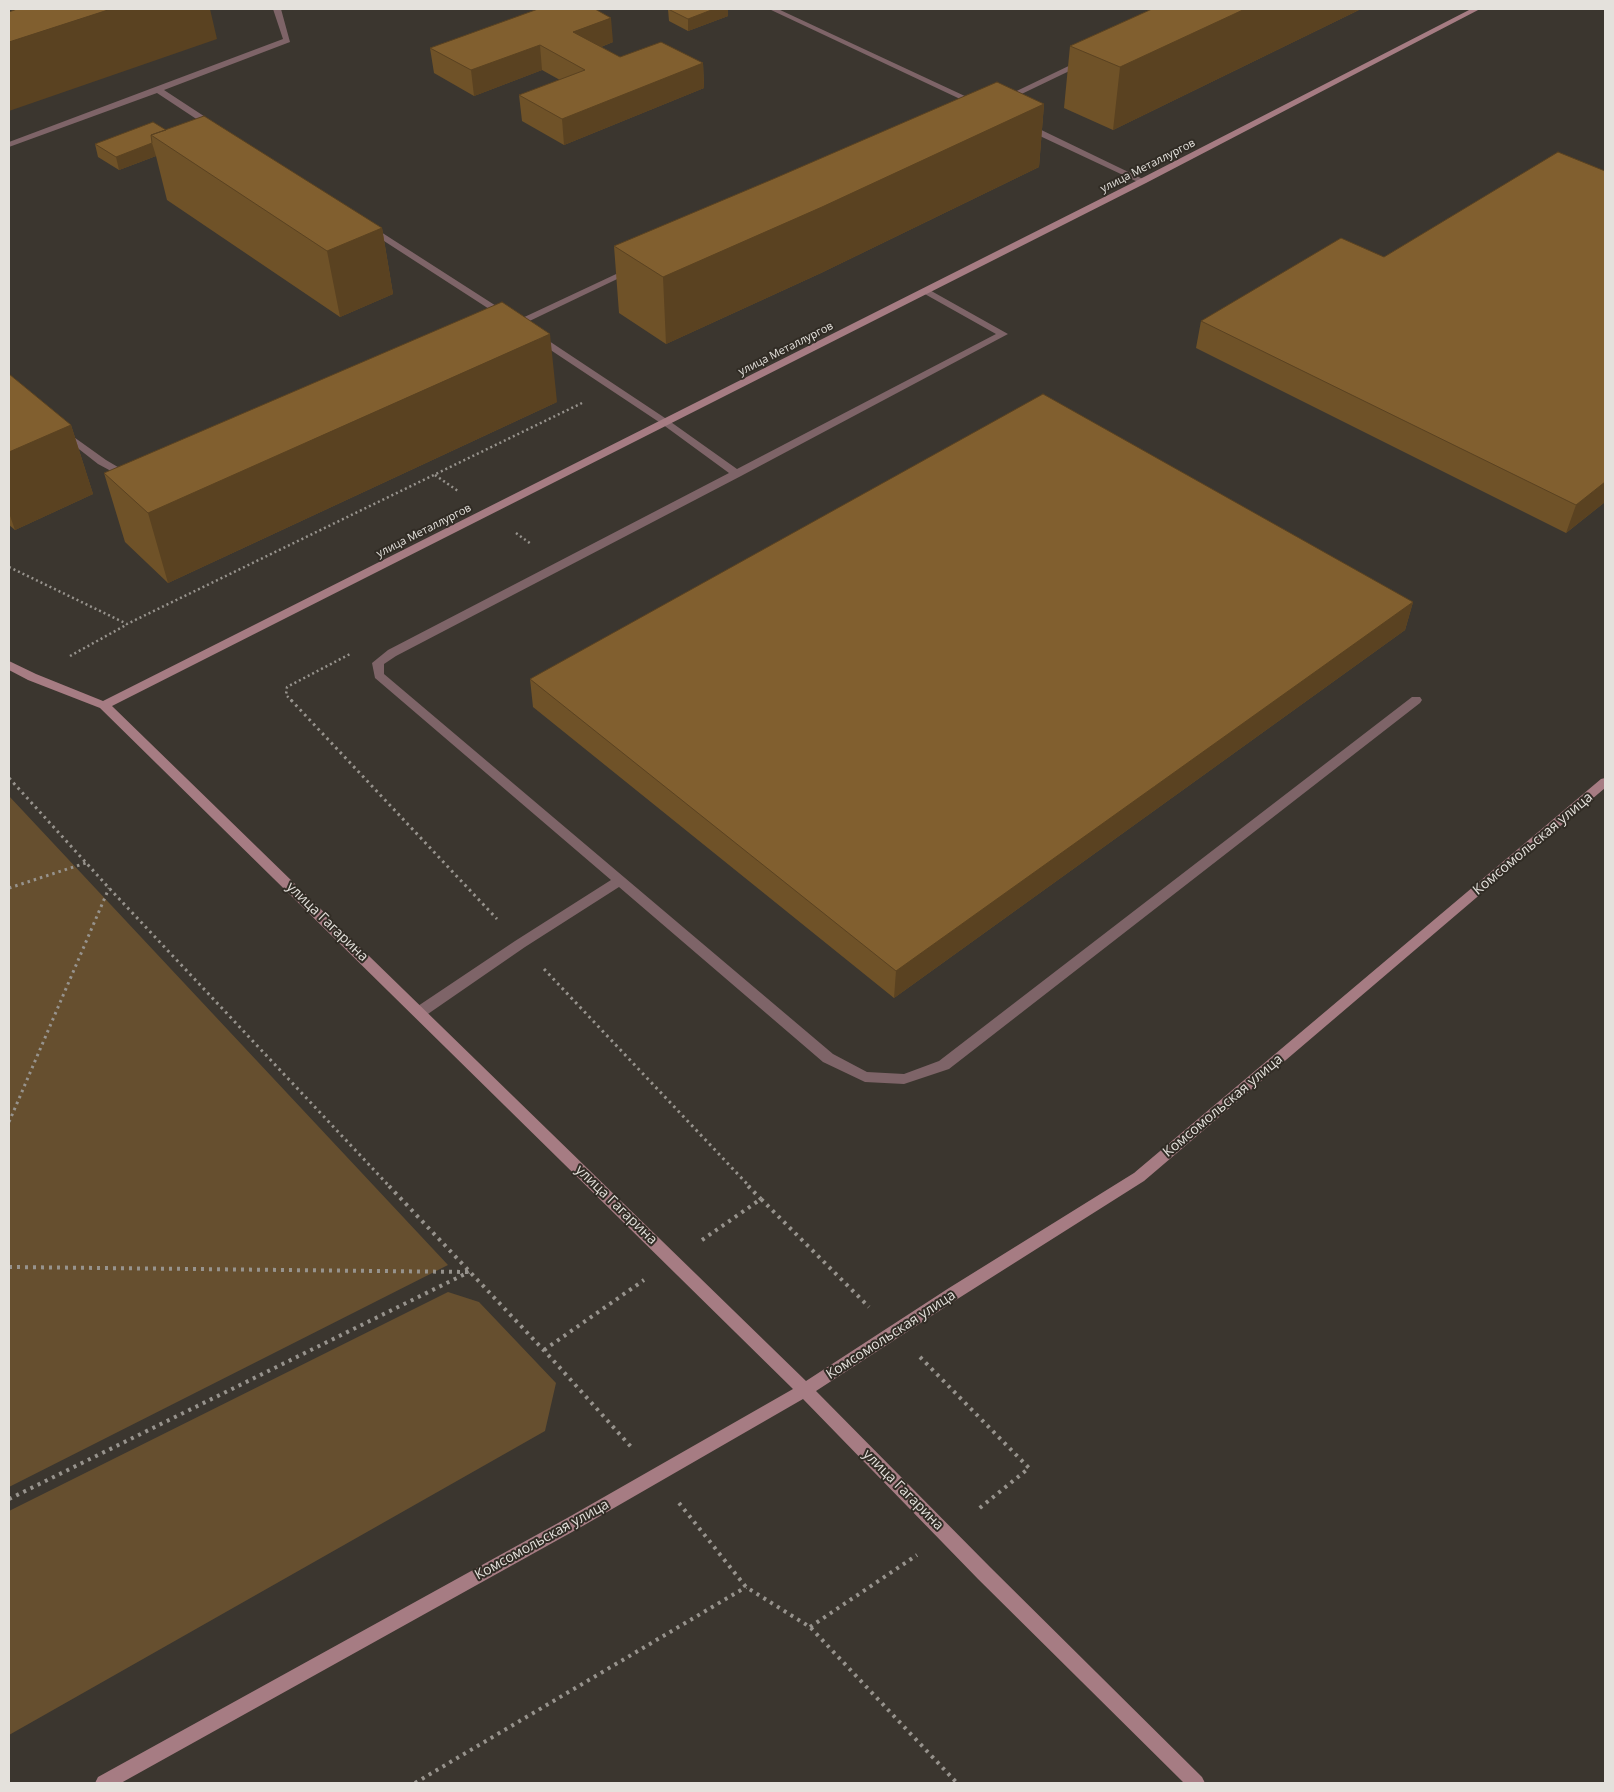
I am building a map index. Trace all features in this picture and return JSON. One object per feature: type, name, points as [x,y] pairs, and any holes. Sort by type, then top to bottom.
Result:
[{"type":"street","name":"улица Металлургов","points":[[104,705],[1143,181],[1476,9]]},
{"type":"street","name":"улица Гагарина","points":[[9,665],[32,678],[104,705],[805,1390],[984,1573],[1196,1783]]},
{"type":"street","name":"Комсомольская улица","points":[[104,1783],[656,1476],[805,1390],[962,1288],[1139,1177],[1605,782]]},
{"type":"lane","points":[[9,145],[287,40],[277,9]]},
{"type":"lane","points":[[773,9],[985,108],[976,112]]},
{"type":"lane","points":[[994,103],[1094,58]]},
{"type":"lane","points":[[158,90],[225,134]]},
{"type":"lane","points":[[1020,124],[1143,181]]},
{"type":"lane","points":[[358,221],[513,326],[614,388],[665,422],[737,474]]},
{"type":"lane","points":[[513,326],[643,266]]},
{"type":"lane","points":[[926,291],[1003,334],[392,653],[378,663],[379,675],[618,881],[828,1058],[865,1077],[904,1079],[944,1064],[1416,700]]},
{"type":"lane","points":[[56,426],[102,462],[137,480]]},
{"type":"lane","points":[[420,1012],[520,944],[618,881]]},
{"type":"path","points":[[9,567],[127,624],[614,388]]},
{"type":"path","points":[[9,778],[108,888],[552,1359],[656,1476],[746,1587],[810,1627],[957,1783]]},
{"type":"path","points":[[9,888],[86,863]]},
{"type":"path","points":[[9,1122],[108,888]]},
{"type":"path","points":[[9,1114],[14,1111]]},
{"type":"path","points":[[9,1267],[469,1272]]},
{"type":"path","points":[[9,1499],[469,1272]]},
{"type":"path","points":[[415,1783],[746,1587]]},
{"type":"shaded area","points":[[9,796],[448,1265],[9,1487]]},
{"type":"shaded area","points":[[448,1292],[479,1302],[556,1383],[545,1431],[9,1735],[9,1511]]},
{"type":"building","points":[[17,9],[111,9],[9,42],[9,12]]},
{"type":"building","points":[[538,9],[595,9],[611,18],[573,32],[620,57],[661,42],[703,63],[562,119],[519,95],[585,70],[540,45],[471,70],[430,48]]},
{"type":"building","points":[[668,9],[714,9],[688,19]]},
{"type":"building","points":[[1152,9],[1245,9],[1120,67],[1070,46]]},
{"type":"building","points":[[997,82],[1044,104],[822,207],[663,277],[614,246],[773,179]]},
{"type":"building","points":[[204,116],[382,228],[327,251],[151,135]]},
{"type":"building","points":[[153,122],[166,130],[151,135],[152,143],[116,157],[95,144]]},
{"type":"building","points":[[1558,152],[1605,171],[1605,482],[1576,505],[1201,321],[1341,238],[1384,257]]},
{"type":"building","points":[[502,302],[550,334],[148,513],[104,473]]},
{"type":"building","points":[[9,374],[71,425],[9,452]]},
{"type":"building","points":[[1043,394],[1413,602],[896,971],[530,679]]}]
